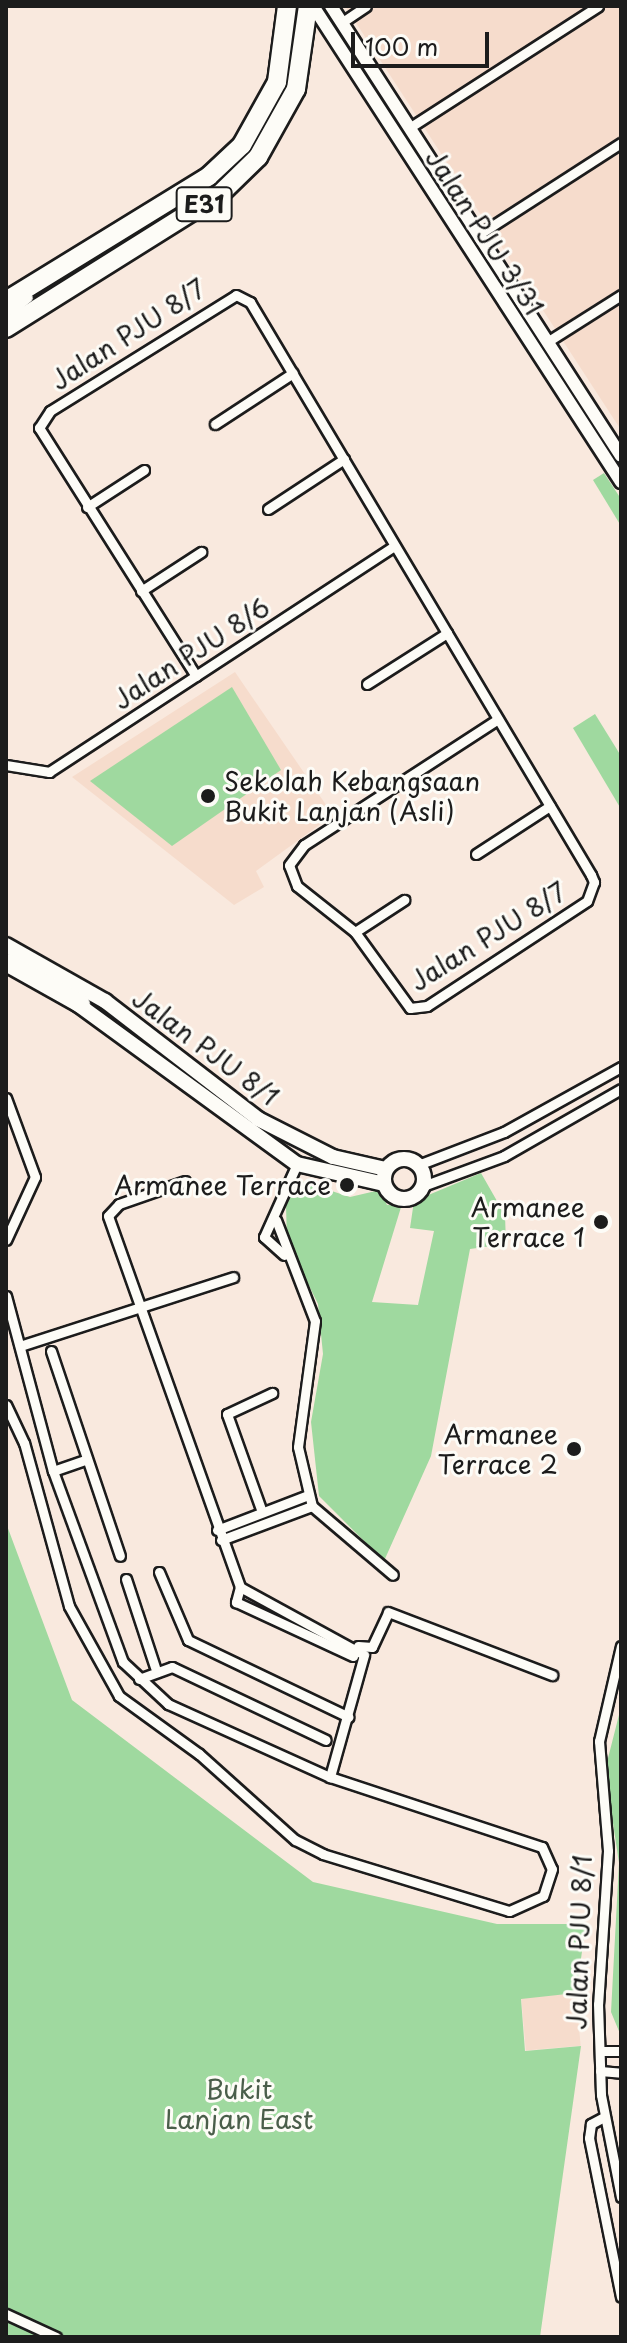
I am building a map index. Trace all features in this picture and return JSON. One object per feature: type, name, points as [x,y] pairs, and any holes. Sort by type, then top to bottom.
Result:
[{"type":"highway","name":"E31","points":[[6,301],[209,176],[242,145],[277,82],[287,6]]},
{"type":"highway","name":"E31","points":[[6,328],[220,194],[258,157],[296,89],[310,6]]},
{"type":"highway","points":[[6,962],[81,1004]]},
{"type":"main road","name":"Jalan PJU 8/1","points":[[6,945],[105,1001],[258,1119],[333,1157],[385,1177]]},
{"type":"main road","name":"Jalan PJU 8/1","points":[[6,971],[81,1004],[297,1164],[385,1177]]},
{"type":"main road","points":[[171,1070],[181,1058]]},
{"type":"main road","points":[[405,1159],[418,1165],[423,1186],[402,1199],[385,1177],[405,1159]]},
{"type":"street","name":"Jalan PJU 3/31","points":[[310,6],[617,454]]},
{"type":"street","name":"Jalan PJU 3/31","points":[[331,6],[617,454],[621,482]]},
{"type":"street","points":[[341,23],[366,6]]},
{"type":"street","points":[[409,128],[598,6]]},
{"type":"street","points":[[478,235],[621,143]]},
{"type":"street","points":[[6,315],[229,164]]},
{"type":"street","points":[[547,342],[621,295]]},
{"type":"street","name":"Jalan PJU 8/7","points":[[196,676],[41,436],[44,416],[216,303],[245,297],[293,373],[550,806],[594,882],[593,896],[427,1006],[403,1005],[355,932],[291,879],[296,853],[498,719]]},
{"type":"street","points":[[215,424],[293,373]]},
{"type":"street","points":[[268,509],[344,459]]},
{"type":"street","points":[[87,507],[144,470]]},
{"type":"street","name":"Jalan PJU 8/6","points":[[6,765],[49,772],[395,546]]},
{"type":"street","points":[[141,591],[201,552]]},
{"type":"street","points":[[367,684],[447,633]]},
{"type":"street","points":[[476,854],[550,806]]},
{"type":"street","points":[[355,932],[404,900]]},
{"type":"street","points":[[418,1165],[504,1132],[621,1067]]},
{"type":"street","points":[[423,1186],[504,1156],[621,1089]]},
{"type":"street","points":[[6,1098],[35,1177],[6,1240]]},
{"type":"street","points":[[284,1255],[264,1237],[276,1220],[297,1164]]},
{"type":"street","points":[[185,1181],[119,1204],[108,1216],[137,1308],[240,1587],[236,1602],[353,1656]]},
{"type":"street","points":[[276,1220],[284,1255],[315,1321],[298,1447],[308,1495],[312,1506],[393,1575]]},
{"type":"street","points":[[20,1346],[233,1277]]},
{"type":"street","points":[[6,1296],[53,1471],[111,1643],[139,1679],[168,1704],[330,1777],[542,1847],[552,1869],[548,1886],[531,1905],[509,1911],[323,1854],[295,1840],[199,1754],[119,1696],[73,1616],[24,1443],[6,1405]]},
{"type":"street","points":[[51,1351],[120,1556]]},
{"type":"street","points":[[262,1512],[227,1414],[272,1393]]},
{"type":"street","points":[[53,1471],[87,1459]]},
{"type":"street","points":[[217,1530],[308,1495]]},
{"type":"street","points":[[221,1540],[312,1506]]},
{"type":"street","points":[[159,1572],[188,1640],[349,1717]]},
{"type":"street","points":[[126,1579],[155,1667]]},
{"type":"street","points":[[240,1587],[358,1646],[372,1647],[388,1612],[552,1675]]},
{"type":"street","points":[[330,1777],[365,1661],[358,1646]]},
{"type":"street","name":"Jalan PJU 8/1","points":[[621,1646],[599,1741],[608,1851],[600,2071],[604,2117],[621,2197]]},
{"type":"street","points":[[139,1679],[155,1667],[172,1667],[326,1740]]},
{"type":"street","points":[[600,2051],[621,2051]]},
{"type":"street","points":[[600,2071],[621,2073]]},
{"type":"street","points":[[604,2117],[591,2124],[589,2138],[621,2297]]},
{"type":"street","points":[[6,2314],[56,2337]]},
{"type":"shaded area","points":[[345,6],[621,6],[621,430]]},
{"type":"shaded area","name":"Sekolah Kebangsaan Bukit Lanjan (Asli)","points":[[235,672],[333,815],[256,871],[264,887],[234,905],[72,777]]},
{"type":"shaded area","points":[[576,1993],[581,2046],[526,2051],[521,1998]]},
{"type":"green space","points":[[604,473],[621,499],[621,526],[593,480]]},
{"type":"green space","points":[[232,687],[281,770],[172,846],[90,781]]},
{"type":"green space","points":[[595,714],[621,756],[621,809],[573,728]]},
{"type":"green space","points":[[481,1173],[505,1215],[506,1244],[470,1249],[431,1456],[384,1561],[319,1496],[311,1422],[323,1354],[318,1304],[287,1241],[286,1206],[298,1180],[350,1197],[380,1190],[387,1205],[402,1204],[372,1302],[418,1305],[434,1231],[410,1228],[414,1201]]},
{"type":"green space","name":"Bukit Lanjan East","points":[[6,1523],[72,1700],[313,1882],[497,1924],[586,1924],[576,1993],[521,1999],[525,2051],[581,2046],[540,2337],[6,2337]]},
{"type":"green space","points":[[621,1707],[621,2036],[611,2012],[619,1863],[605,1770]]},
{"type":"place","name":"Sekolah Kebangsaan Bukit Lanjan (Asli)","points":[[208,796]]},
{"type":"place","name":"Armanee Terrace","points":[[347,1185]]},
{"type":"place","name":"Armanee Terrace 1","points":[[601,1222]]},
{"type":"place","name":"Armanee Terrace 2","points":[[574,1449]]}]
